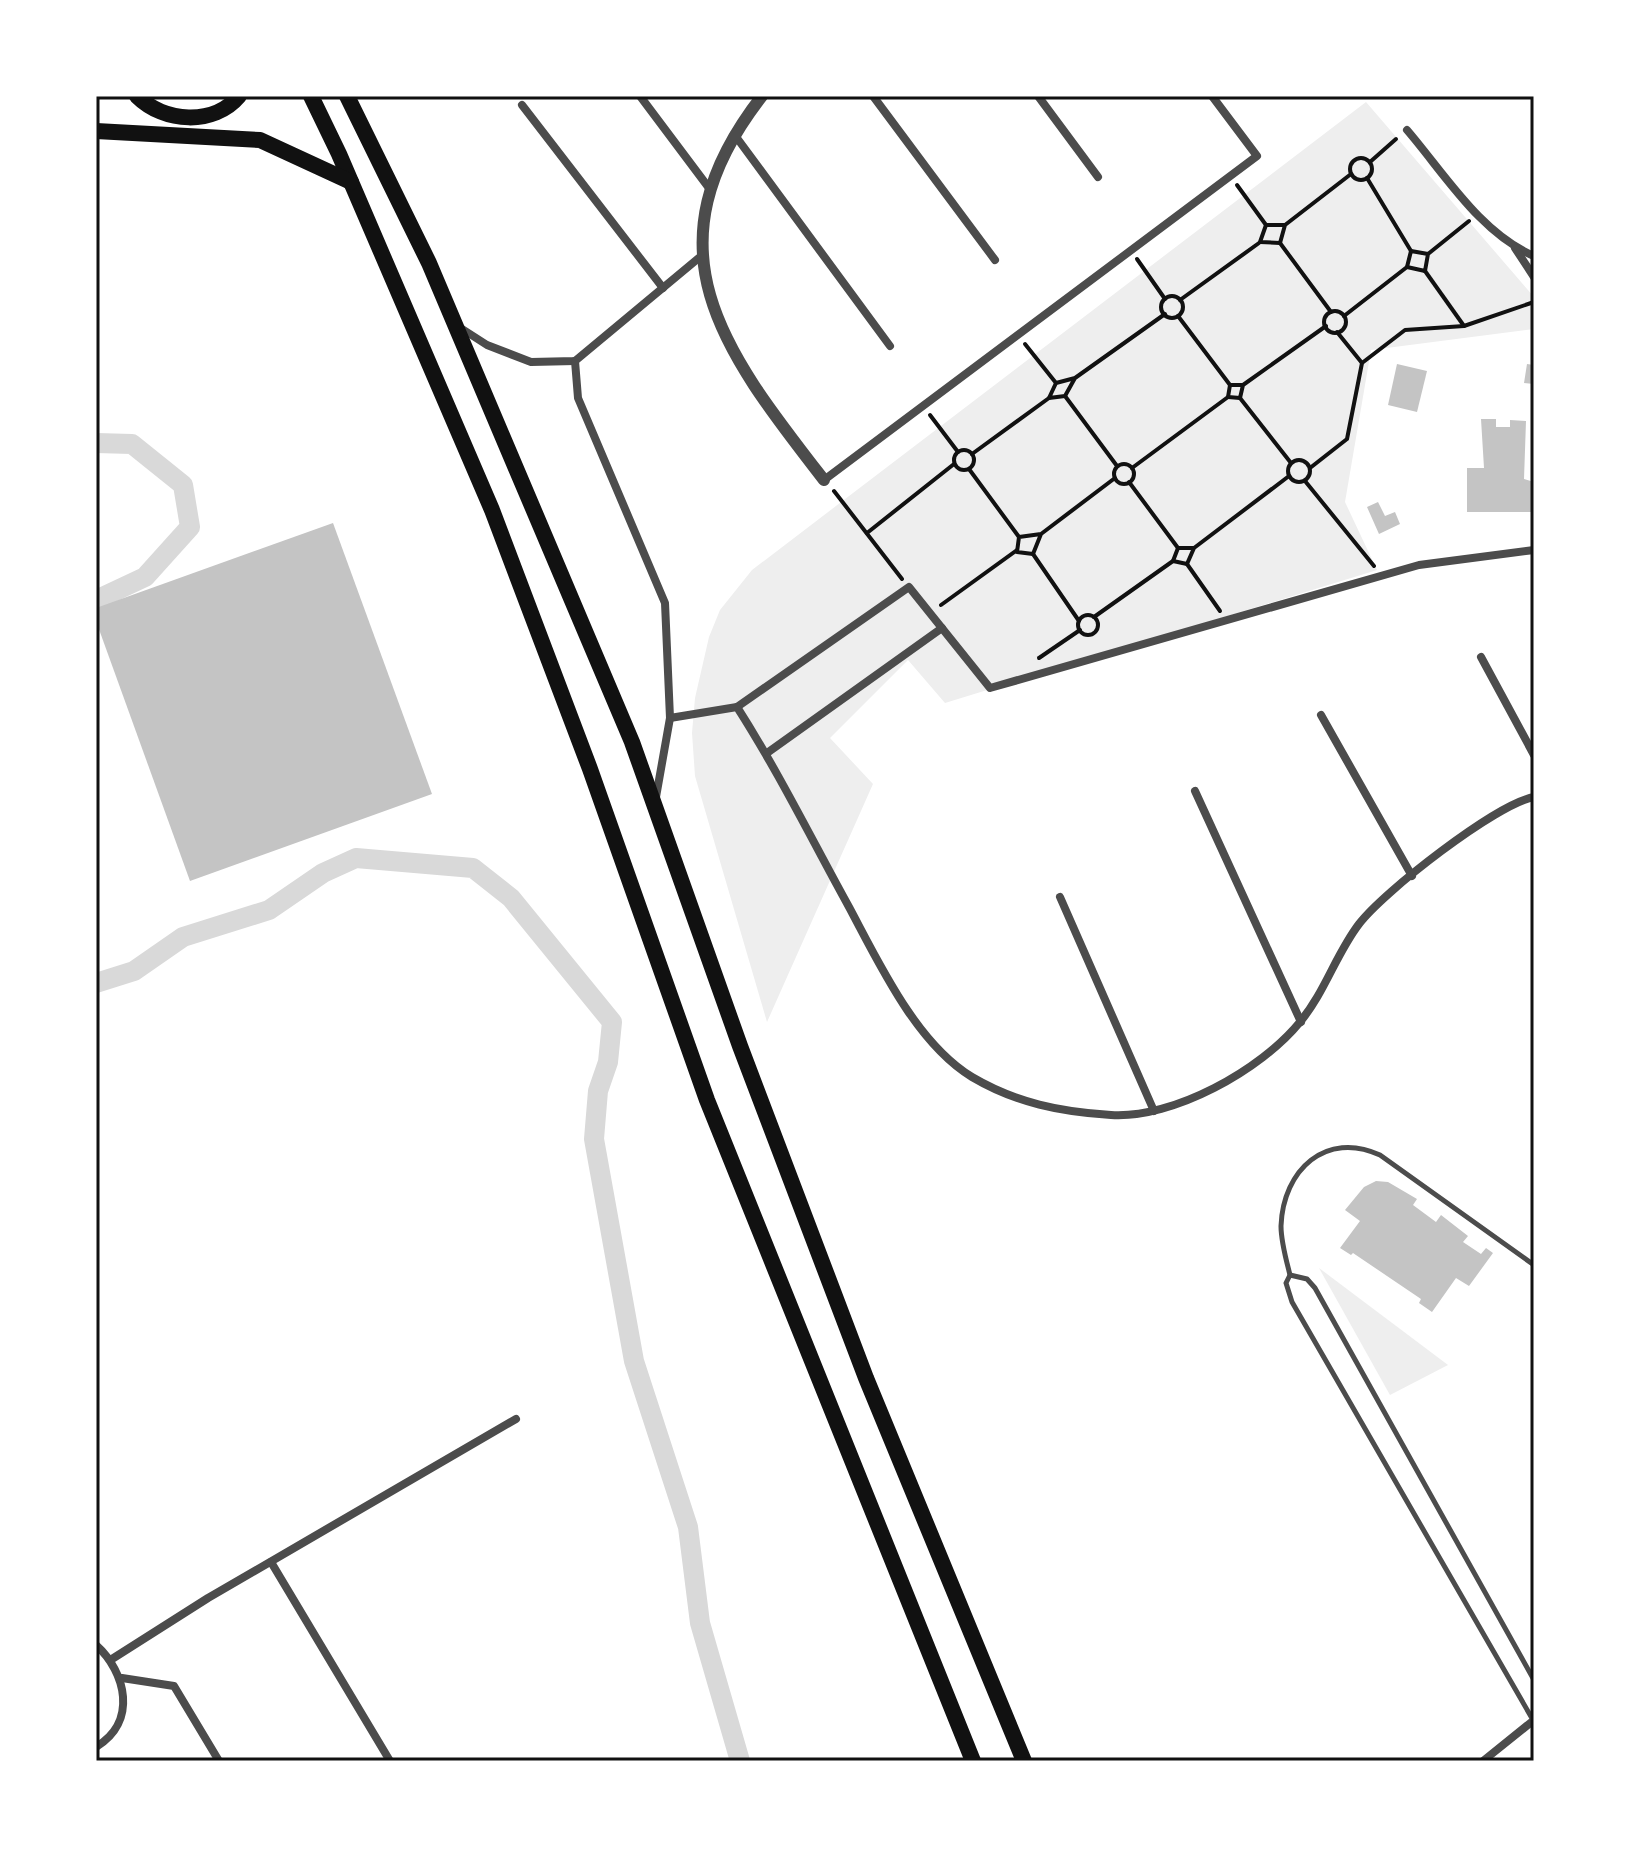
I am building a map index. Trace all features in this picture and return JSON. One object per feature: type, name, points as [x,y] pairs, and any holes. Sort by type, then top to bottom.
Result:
[{"type":"highway","points":[[137,96],[172,116],[202,119],[239,96]]},
{"type":"highway","points":[[311,96],[492,510],[590,769],[707,1100],[973,1761]]},
{"type":"highway","points":[[347,96],[455,325],[550,543],[654,804],[740,1046],[861,1364],[1024,1761]]},
{"type":"highway","points":[[96,131],[260,140],[351,182]]},
{"type":"street","points":[[640,96],[709,188]]},
{"type":"street","points":[[762,96],[733,133],[709,188],[700,257],[720,329],[756,393],[824,480],[1257,156],[1212,96]]},
{"type":"street","points":[[873,96],[995,260]]},
{"type":"street","points":[[1038,96],[1098,177]]},
{"type":"street","points":[[522,105],[663,288]]},
{"type":"street","points":[[1407,130],[1478,214],[1515,248],[1534,277]]},
{"type":"street","points":[[733,133],[890,346]]},
{"type":"street","points":[[1515,248],[1534,256]]},
{"type":"street","points":[[455,325],[487,345],[531,362],[575,361],[700,257]]},
{"type":"street","points":[[575,361],[578,398],[665,603],[670,718],[654,804]]},
{"type":"street","points":[[670,718],[737,707],[909,587],[990,688],[1419,565],[1534,550]]},
{"type":"street","points":[[767,753],[942,628]]},
{"type":"street","points":[[1481,657],[1534,755]]},
{"type":"street","points":[[737,707],[767,753],[893,988],[932,1039],[960,1066],[1014,1099],[1068,1112],[1132,1117],[1181,1104],[1235,1076],[1274,1048],[1301,1022],[1361,921],[1412,876],[1493,814],[1534,797]]},
{"type":"street","points":[[1321,715],[1412,876]]},
{"type":"street","points":[[1195,791],[1301,1022]]},
{"type":"street","points":[[1060,897],[1154,1111]]},
{"type":"street","points":[[112,1659],[516,1419]]},
{"type":"street","points":[[271,1562],[390,1761]]},
{"type":"street","points":[[96,1645],[112,1659],[122,1678],[122,1714],[114,1730],[96,1747]]},
{"type":"street","points":[[122,1678],[174,1686],[219,1761]]},
{"type":"street","points":[[1483,1761],[1534,1720]]},
{"type":"lane","points":[[1534,1265],[1380,1155],[1360,1147],[1335,1147],[1310,1161],[1287,1198],[1281,1225],[1290,1275],[1286,1283],[1292,1302],[1534,1720]]},
{"type":"lane","points":[[1290,1275],[1307,1279],[1315,1288],[1534,1680]]},
{"type":"path","points":[[1370,163],[1407,130]]},
{"type":"path","points":[[1280,243],[1285,225],[1351,174],[1353,161],[1364,158],[1370,163],[1372,169],[1367,178],[1360,180],[1351,174]]},
{"type":"path","points":[[1230,177],[1266,225]]},
{"type":"path","points":[[1344,316],[1407,267],[1411,251],[1367,178]]},
{"type":"path","points":[[1425,271],[1428,254],[1478,214]]},
{"type":"path","points":[[1266,225],[1285,225]]},
{"type":"path","points":[[1180,300],[1260,242],[1266,225]]},
{"type":"path","points":[[1260,242],[1280,243]]},
{"type":"path","points":[[1280,243],[1331,312],[1344,316]]},
{"type":"path","points":[[1131,251],[1165,299]]},
{"type":"path","points":[[1411,251],[1428,254]]},
{"type":"path","points":[[1407,267],[1425,271],[1464,326]]},
{"type":"path","points":[[1165,299],[1173,297],[1180,300]]},
{"type":"path","points":[[1165,299],[1162,308],[1165,314]]},
{"type":"path","points":[[1178,316],[1183,310],[1180,300]]},
{"type":"path","points":[[1305,481],[1310,468],[1347,439],[1362,363],[1405,330],[1464,326],[1534,302]]},
{"type":"path","points":[[1331,312],[1324,320],[1326,326],[1337,332],[1362,363]]},
{"type":"path","points":[[1056,383],[1075,378],[1165,314],[1178,316],[1230,385],[1228,397]]},
{"type":"path","points":[[1337,332],[1345,326],[1344,316]]},
{"type":"path","points":[[1230,385],[1243,385],[1326,326]]},
{"type":"path","points":[[1018,335],[1056,383]]},
{"type":"path","points":[[1065,396],[1075,378]]},
{"type":"path","points":[[1049,398],[1056,383]]},
{"type":"path","points":[[1240,398],[1243,385]]},
{"type":"path","points":[[923,406],[958,452],[972,454],[1049,398],[1065,396]]},
{"type":"path","points":[[1019,537],[1041,534],[1115,478],[1117,466],[1065,396]]},
{"type":"path","points":[[1132,468],[1228,397],[1240,398],[1291,463],[1289,476],[1194,548],[1187,564]]},
{"type":"path","points":[[867,533],[954,464],[958,452]]},
{"type":"path","points":[[954,464],[962,470],[969,469],[974,461],[972,454]]},
{"type":"path","points":[[1291,463],[1302,460],[1310,468]]},
{"type":"path","points":[[1117,466],[1126,464],[1132,468],[1134,474],[1129,482]]},
{"type":"path","points":[[931,613],[1017,550],[1019,537],[969,469]]},
{"type":"path","points":[[1289,476],[1295,482],[1305,481]]},
{"type":"path","points":[[1115,478],[1120,483],[1129,482]]},
{"type":"path","points":[[824,480],[909,587]]},
{"type":"path","points":[[1305,481],[1382,576]]},
{"type":"path","points":[[1129,482],[1178,548]]},
{"type":"path","points":[[1033,554],[1041,534]]},
{"type":"path","points":[[1178,548],[1194,548]]},
{"type":"path","points":[[1079,621],[1085,615],[1094,617],[1173,561],[1178,548]]},
{"type":"path","points":[[1017,550],[1033,554],[1079,621],[1080,630],[1092,634],[1098,626],[1094,617]]},
{"type":"path","points":[[1173,561],[1187,564],[1227,620]]},
{"type":"shaded area","points":[[1366,102],[1534,297],[1534,329],[1371,350],[1345,502],[1377,570],[945,703],[908,660],[830,738],[873,784],[767,1022],[695,776],[692,733],[695,698],[709,637],[720,610],[752,570]]},
{"type":"shaded area","points":[[1319,1268],[1448,1365],[1390,1395]]},
{"type":"building","points":[[1397,364],[1427,371],[1417,412],[1388,405]]},
{"type":"building","points":[[1527,364],[1534,365],[1534,384],[1524,383]]},
{"type":"building","points":[[1481,419],[1496,419],[1496,427],[1510,427],[1510,420],[1526,421],[1524,479],[1534,482],[1534,512],[1467,512],[1467,468],[1484,468]]},
{"type":"building","points":[[1378,502],[1385,516],[1395,512],[1400,524],[1379,534],[1367,507]]},
{"type":"building","points":[[333,523],[432,794],[190,881],[96,621],[96,608]]},
{"type":"building","points":[[1376,1181],[1388,1182],[1417,1199],[1413,1205],[1436,1222],[1441,1215],[1468,1236],[1463,1242],[1481,1254],[1486,1248],[1493,1253],[1469,1286],[1456,1278],[1432,1312],[1419,1303],[1421,1299],[1353,1253],[1351,1255],[1340,1248],[1360,1221],[1345,1210],[1364,1187]]},
{"type":"waterway","points":[[96,443],[132,444],[183,485],[190,527],[145,577],[96,600]]},
{"type":"waterway","points":[[96,983],[134,971],[183,937],[269,910],[323,873],[356,858],[473,868],[511,898],[612,1022],[608,1062],[598,1091],[594,1139],[634,1361],[688,1527],[700,1623],[740,1761]]}]
